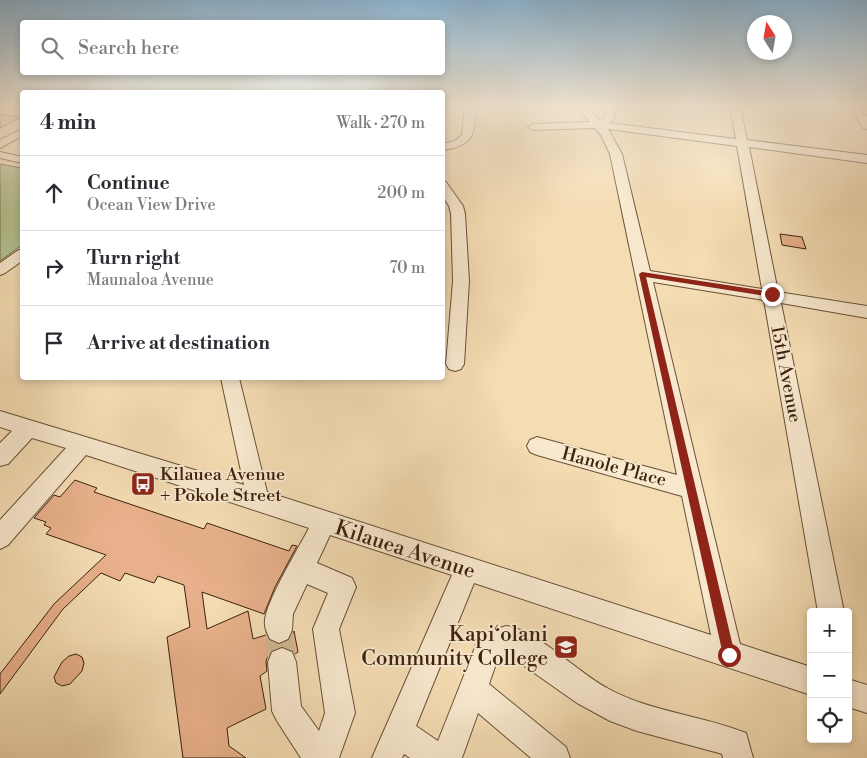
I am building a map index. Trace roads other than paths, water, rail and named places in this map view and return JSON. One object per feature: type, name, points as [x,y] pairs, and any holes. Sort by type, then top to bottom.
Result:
[{"type":"street","points":[[445,147],[455,145],[461,141]]},
{"type":"street","points":[[611,141],[616,154],[729,655]]},
{"type":"street","points":[[729,141],[867,159]]},
{"type":"street","name":"15th Avenue","points":[[742,143],[830,608]]},
{"type":"street","points":[[0,155],[20,160]]},
{"type":"street","points":[[445,190],[456,206],[458,214],[460,280],[455,364]]},
{"type":"street","points":[[0,270],[20,255]]},
{"type":"street","points":[[642,274],[772,294],[867,312]]},
{"type":"street","points":[[230,380],[258,500]]},
{"type":"street","name":"Kilauea Avenue","points":[[0,419],[258,500],[807,680]]},
{"type":"street","points":[[0,456],[28,428]]},
{"type":"street","points":[[0,537],[82,445]]},
{"type":"street","name":"Hanole Place","points":[[537,446],[692,489]]},
{"type":"street","points":[[279,630],[278,620],[280,612],[324,523]]},
{"type":"street","points":[[301,568],[343,587],[326,629],[340,713],[324,758]]},
{"type":"street","points":[[436,758],[393,745],[467,570]]},
{"type":"street","points":[[447,758],[488,649],[498,642],[510,640],[548,664],[577,687],[604,703],[626,714],[652,722],[696,730],[735,744],[738,758]]},
{"type":"street","points":[[282,662],[287,711],[319,758]]},
{"type":"street","points":[[472,689],[555,758]]},
{"type":"street","points":[[852,694],[867,699]]},
{"type":"tunnel","points":[[279,630],[282,662]]},
{"type":"place","name":"Kilauea Avenue + Pokole Street","points":[[143,484]]},
{"type":"place","name":"Kapi‘olani Community College","points":[[566,647]]}]
